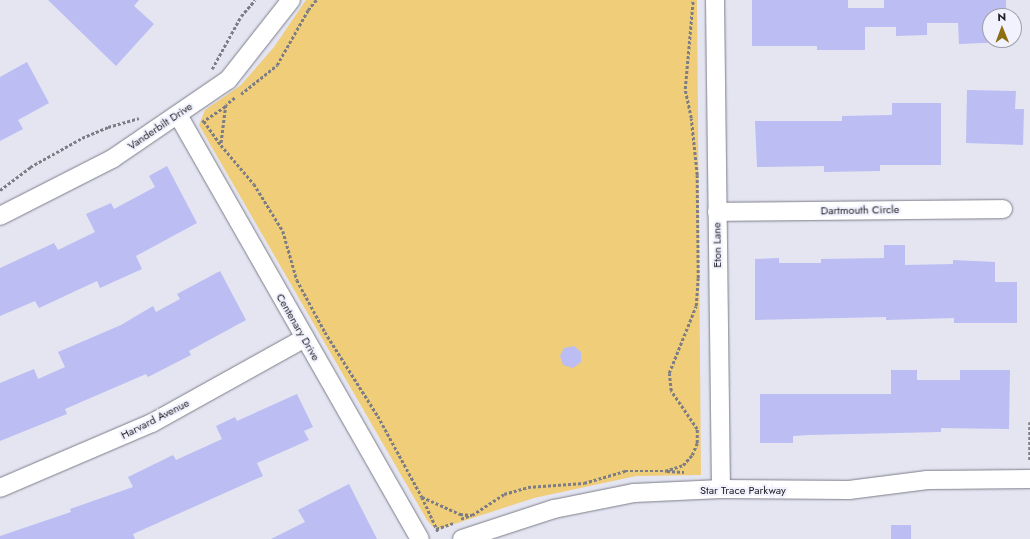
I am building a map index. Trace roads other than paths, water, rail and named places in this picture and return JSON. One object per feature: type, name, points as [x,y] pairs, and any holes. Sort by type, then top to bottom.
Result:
[{"type":"street","name":"Vanderbilt Drive","points":[[0,216],[112,159],[228,80],[291,0]]},
{"type":"street","name":"Eton Lane","points":[[715,0],[720,489]]},
{"type":"street","name":"Centenary Drive","points":[[178,115],[420,539]]},
{"type":"street","name":"Dartmouth Circle","points":[[717,212],[1003,208]]},
{"type":"street","name":"Harvard Avenue","points":[[0,488],[152,422],[304,338]]},
{"type":"street","name":"Star Trace Parkway","points":[[462,539],[554,508],[620,496],[720,489],[849,490],[927,480],[1030,479]]}]
